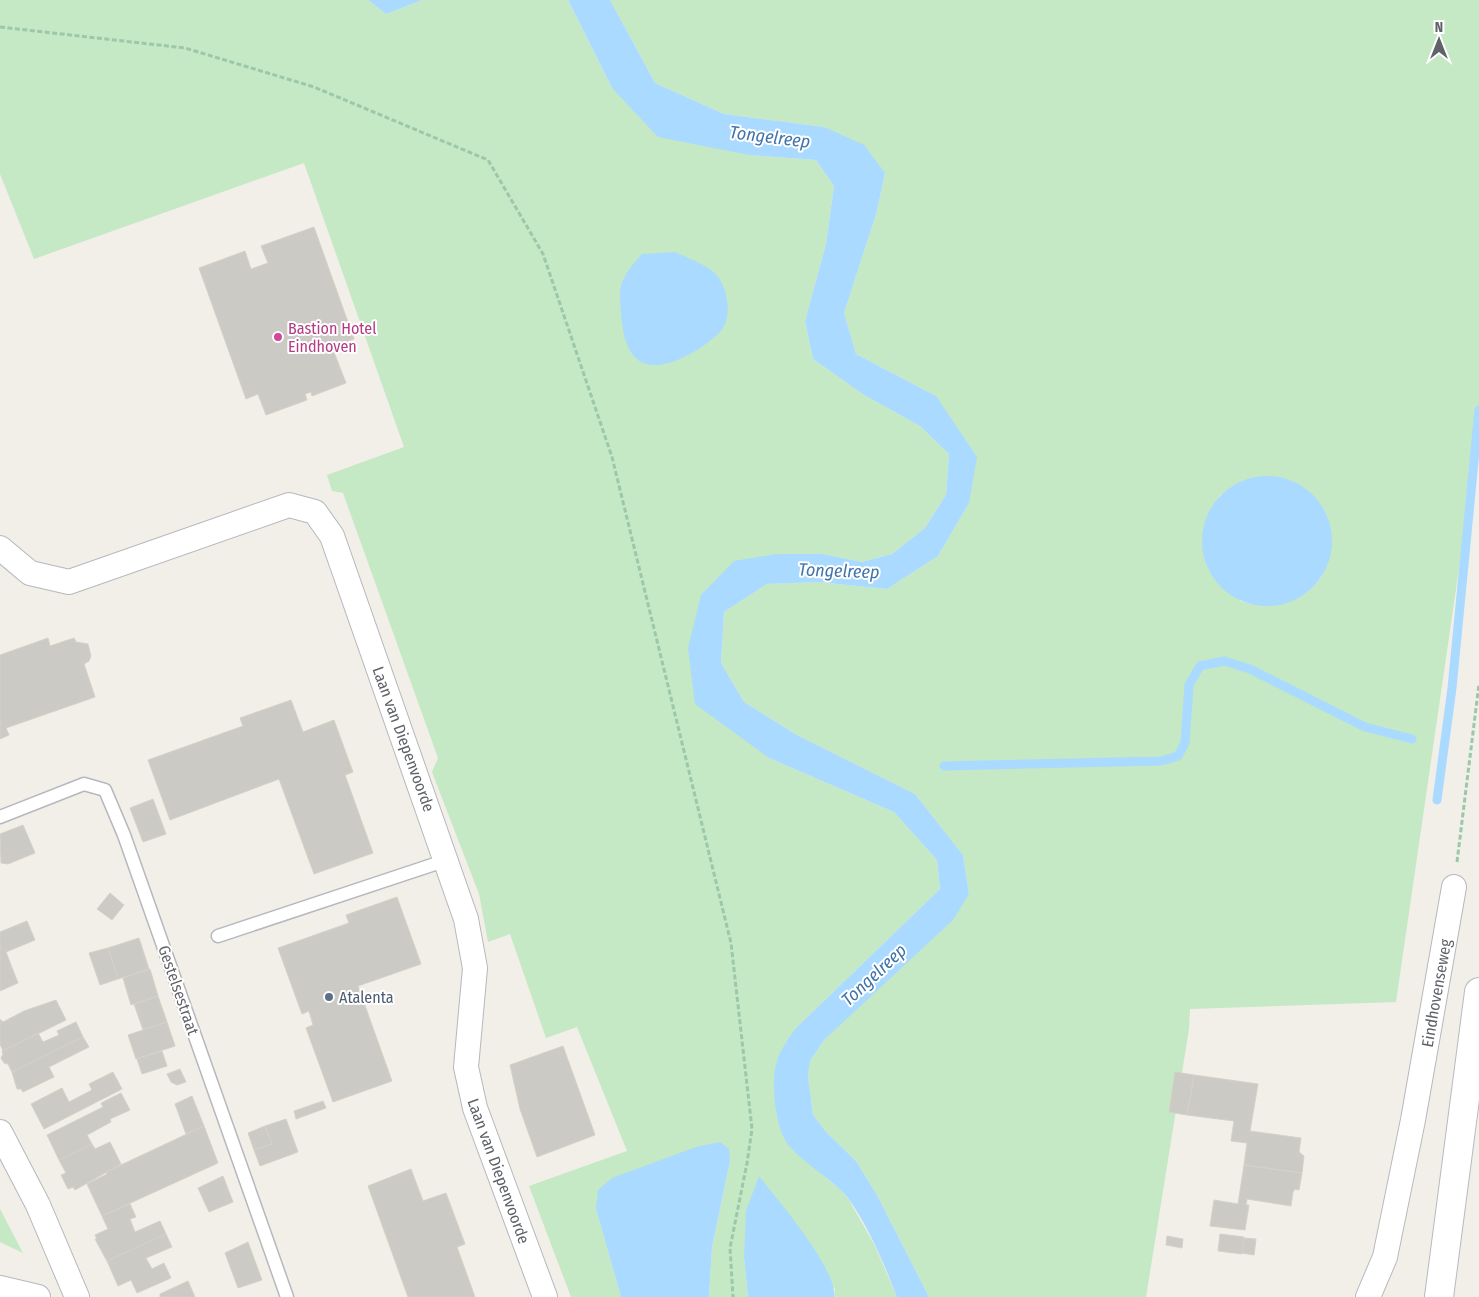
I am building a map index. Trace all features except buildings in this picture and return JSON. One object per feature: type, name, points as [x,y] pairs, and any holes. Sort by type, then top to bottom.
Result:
[{"type":"main road","points":[[1439,1297],[1479,992]]},
{"type":"street","name":"Laan van Diepenvoorde","points":[[1,551],[30,573],[69,582],[289,505],[316,512],[332,536],[447,860],[466,919],[475,968],[466,1067],[473,1100],[545,1297]]},
{"type":"street","name":"Eindhovenseweg","points":[[1368,1297],[1385,1257],[1414,1120],[1454,887]]},
{"type":"street","points":[[0,1132],[38,1205],[77,1297]]},
{"type":"street","points":[[0,1288],[38,1297]]},
{"type":"lane","name":"Gestelsestraat","points":[[0,817],[84,784],[105,790],[124,835],[287,1297]]},
{"type":"lane","points":[[218,936],[447,860]]},
{"type":"path","points":[[0,27],[185,48],[314,86],[488,160],[543,254],[612,457],[731,943],[752,1129],[730,1248],[733,1297]]},
{"type":"path","points":[[1454,887],[1479,684]]},
{"type":"green space","points":[[0,0],[368,0],[386,14],[422,0],[568,0],[612,88],[749,155],[816,160],[834,186],[826,244],[805,321],[813,359],[864,395],[920,426],[949,454],[946,495],[925,528],[892,554],[862,562],[823,554],[777,554],[688,648],[769,758],[894,812],[937,860],[940,889],[796,1028],[776,1064],[776,1112],[792,1149],[840,1189],[849,1200],[874,1244],[897,1297],[834,1297],[835,1288],[744,1258],[748,1297],[709,1297],[712,1247],[730,1161],[596,1209],[621,1297],[571,1297],[529,1186],[627,1151],[577,1027],[546,1038],[510,934],[488,942],[479,894],[432,772],[438,758],[343,493],[332,491],[327,475],[404,447],[304,163],[34,259],[0,174]]},
{"type":"green space","points":[[610,0],[1479,0],[1479,431],[1396,1002],[1190,1009],[1189,1029],[1146,1297],[929,1297],[877,1195],[856,1161],[827,1133],[813,1115],[808,1076],[810,1061],[824,1040],[969,894],[963,855],[915,794],[797,735],[744,702],[721,663],[724,612],[767,584],[818,582],[887,589],[938,556],[969,503],[936,396],[856,354],[844,313],[877,211],[885,173],[824,127],[724,114],[655,83]],"holes":[[[1245,480],[1325,511],[1330,533],[1330,553],[1325,571],[1314,586],[1300,597],[1283,603],[1262,605],[1240,601],[1219,496]]]},
{"type":"green space","points":[[0,1209],[23,1253],[0,1242]]},
{"type":"water","points":[[368,0],[422,0],[386,14]]},
{"type":"water","name":"Tongelreep","points":[[568,0],[610,0],[655,83],[724,114],[824,127],[864,145],[885,173],[877,211],[844,313],[856,354],[936,396],[977,457],[969,503],[938,556],[887,589],[818,582],[767,584],[724,612],[721,663],[744,702],[797,735],[915,794],[963,855],[969,894],[953,920],[824,1040],[810,1061],[808,1076],[813,1115],[827,1133],[856,1161],[877,1195],[929,1297],[897,1297],[869,1233],[856,1209],[835,1184],[798,1155],[786,1141],[781,1131],[775,1106],[774,1081],[777,1061],[785,1044],[796,1028],[940,889],[937,860],[894,812],[769,758],[695,704],[688,648],[701,595],[734,561],[777,554],[823,554],[862,562],[892,554],[925,528],[946,495],[949,454],[920,426],[864,395],[813,359],[805,321],[826,244],[834,186],[816,160],[749,155],[658,137],[612,88]]},
{"type":"water","points":[[675,252],[694,260],[717,275],[727,297],[727,317],[720,332],[690,354],[664,364],[644,363],[636,358],[625,338],[620,300],[621,285],[628,271],[642,254]]},
{"type":"water","points":[[1267,476],[1280,477],[1292,481],[1313,495],[1327,516],[1331,528],[1331,554],[1327,566],[1313,587],[1292,601],[1280,605],[1267,606],[1254,605],[1242,601],[1221,587],[1207,566],[1203,554],[1202,541],[1203,528],[1207,516],[1221,495],[1242,481],[1254,477]]},
{"type":"water","points":[[720,1142],[729,1149],[730,1161],[712,1247],[709,1297],[621,1297],[596,1209],[598,1190],[612,1178],[696,1147]]},
{"type":"water","points":[[759,1176],[792,1217],[817,1253],[833,1285],[834,1297],[748,1297],[744,1258],[746,1211]]},
{"type":"waterway","points":[[1437,800],[1452,688],[1479,410]]},
{"type":"waterway","points":[[944,766],[1161,761],[1178,756],[1185,743],[1189,685],[1200,666],[1224,661],[1250,669],[1365,727],[1412,739]]},
{"type":"place","name":"Bastion Hotel Eindhoven","points":[[278,337]]},
{"type":"place","name":"Atalenta","points":[[329,997]]}]
